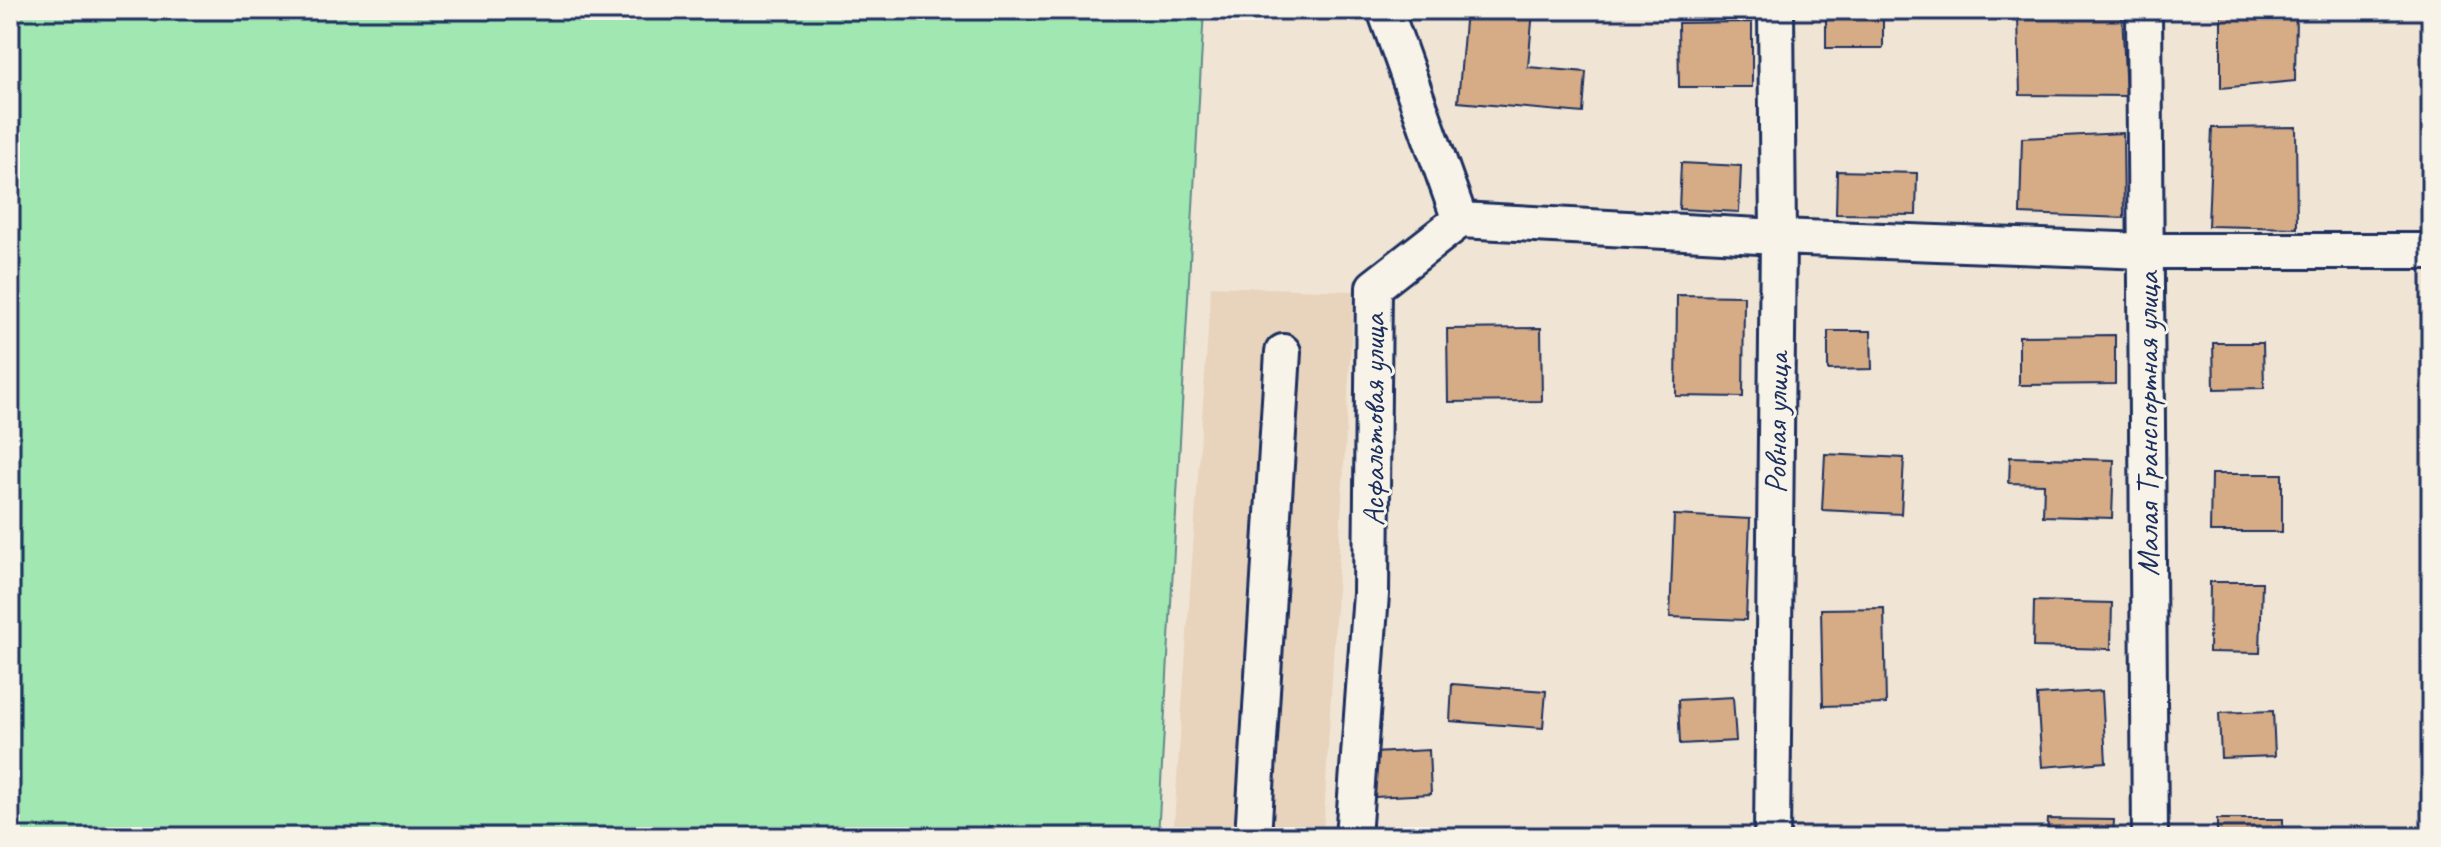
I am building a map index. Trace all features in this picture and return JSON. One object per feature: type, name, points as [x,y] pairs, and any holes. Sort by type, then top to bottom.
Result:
[{"type":"street","points":[[1385,10],[1460,220],[1778,237],[2145,251],[2431,251]]},
{"type":"street","name":"Ровная улица","points":[[1772,837],[1778,237],[1776,10]]},
{"type":"street","name":"Малая Транспортная улица","points":[[2144,10],[2150,837]]},
{"type":"street","name":"Асфальтовая улица","points":[[1353,837],[1371,594],[1374,287],[1460,220]]},
{"type":"street","points":[[1253,837],[1283,352]]},
{"type":"shaded area","points":[[1211,286],[1354,291],[1323,837],[1173,837]]},
{"type":"green space","points":[[10,10],[1204,10],[1158,837],[10,837]]},
{"type":"building","points":[[1466,10],[1533,10],[1528,67],[1586,72],[1583,113],[1458,102]]},
{"type":"building","points":[[1826,10],[1883,10],[1883,48],[1826,48]]},
{"type":"building","points":[[2221,10],[2296,10],[2295,81],[2221,88]]},
{"type":"building","points":[[2122,12],[2126,96],[2020,95],[2018,17]]},
{"type":"building","points":[[1752,22],[1752,87],[1679,87],[1678,23]]},
{"type":"building","points":[[2296,127],[2297,228],[2208,226],[2212,128]]},
{"type":"building","points":[[2123,133],[2124,218],[2020,214],[2022,138]]},
{"type":"building","points":[[1681,163],[1741,166],[1739,212],[1679,209]]},
{"type":"building","points":[[1837,171],[1917,173],[1916,215],[1836,214]]},
{"type":"building","points":[[1677,295],[1744,296],[1743,397],[1676,396]]},
{"type":"building","points":[[1541,328],[1542,401],[1448,402],[1447,329]]},
{"type":"building","points":[[1828,331],[1871,331],[1872,369],[1828,370]]},
{"type":"building","points":[[2115,335],[2115,384],[2019,385],[2019,336]]},
{"type":"building","points":[[2213,343],[2263,343],[2264,388],[2214,389]]},
{"type":"building","points":[[1825,454],[1904,458],[1901,514],[1822,510]]},
{"type":"building","points":[[2010,457],[2114,460],[2112,518],[2043,516],[2044,484],[2009,483]]},
{"type":"building","points":[[2211,474],[2282,474],[2282,532],[2210,532]]},
{"type":"building","points":[[1674,515],[1750,519],[1746,620],[1670,617]]},
{"type":"building","points":[[2210,582],[2262,582],[2260,653],[2209,652]]},
{"type":"building","points":[[2034,601],[2112,603],[2111,649],[2033,647]]},
{"type":"building","points":[[1884,608],[1886,704],[1823,706],[1821,609]]},
{"type":"building","points":[[1452,684],[1546,691],[1543,728],[1450,721]]},
{"type":"building","points":[[2102,691],[2106,762],[2042,767],[2037,695]]},
{"type":"building","points":[[1733,697],[1736,741],[1680,744],[1678,700]]},
{"type":"building","points":[[2273,711],[2275,756],[2221,758],[2219,713]]},
{"type":"building","points":[[1429,750],[1431,794],[1375,797],[1373,753]]},
{"type":"building","points":[[2048,819],[2114,820],[2113,837],[2047,837]]},
{"type":"building","points":[[2217,819],[2283,819],[2283,837],[2217,837]]},
{"type":"building","points":[[1742,831],[1742,837],[1687,837],[1687,833]]}]
